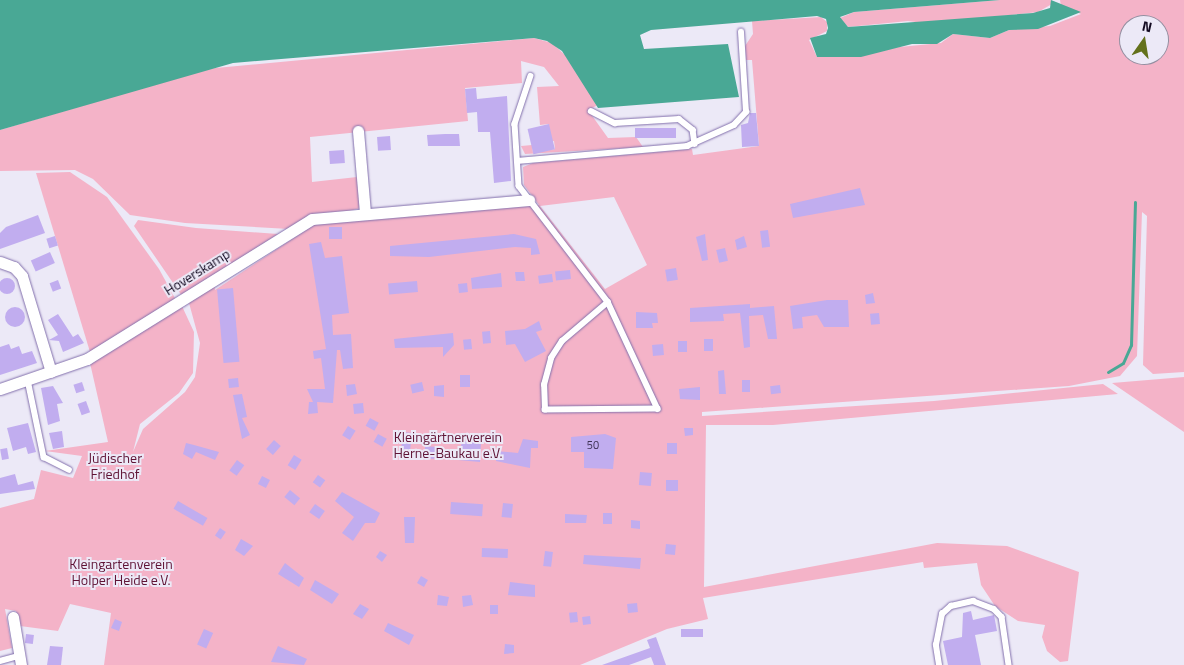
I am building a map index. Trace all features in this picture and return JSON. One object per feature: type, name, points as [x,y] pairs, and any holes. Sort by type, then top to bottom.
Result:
[{"type":"street","points":[[358,131],[364,213]]},
{"type":"street","name":"Hoverskamp","points":[[0,389],[97,354],[303,223],[323,216],[529,200]]},
{"type":"street","points":[[0,262],[14,267],[22,276],[51,372]]},
{"type":"street","points":[[13,617],[20,660]]},
{"type":"lane","points":[[517,161],[695,144],[734,125],[746,112],[741,32]]},
{"type":"lane","points":[[531,76],[515,124],[519,186],[608,302],[658,409],[545,410],[544,385],[551,358],[562,341],[608,302]]},
{"type":"lane","points":[[591,111],[615,124],[679,119],[693,130],[695,144]]},
{"type":"lane","points":[[28,380],[44,457],[68,470]]},
{"type":"lane","points":[[940,665],[936,645],[942,614],[951,606],[973,601],[994,609],[1002,617],[1009,665]]},
{"type":"lane","points":[[0,661],[20,660]]},
{"type":"green space","points":[[1000,0],[1051,0],[1052,4],[1038,12],[931,24],[908,21],[848,27],[840,18],[854,12]]},
{"type":"green space","points":[[1060,0],[1184,0],[1184,372],[1153,374],[1143,365],[1147,216],[1142,212],[1137,356],[1120,376],[1069,386],[702,412],[702,416],[934,401],[1103,384],[1118,394],[773,425],[706,425],[704,587],[937,543],[1007,546],[1079,572],[1068,661],[1060,662],[1047,651],[1042,637],[1045,625],[1018,621],[995,606],[981,585],[977,563],[924,568],[923,562],[703,598],[708,619],[667,629],[580,665],[104,665],[111,613],[70,604],[58,631],[20,626],[16,611],[5,609],[12,648],[0,651],[0,508],[34,499],[41,470],[73,478],[82,456],[45,451],[108,442],[90,363],[181,304],[194,332],[193,373],[179,393],[140,424],[133,452],[143,429],[185,392],[195,377],[200,343],[189,303],[214,283],[215,290],[318,222],[539,205],[524,185],[523,167],[533,163],[692,149],[693,155],[759,146],[752,60],[746,60],[745,46],[753,34],[752,21],[821,17],[827,22],[827,31],[809,40],[817,57],[864,56],[879,49],[941,43],[953,34],[990,38],[1009,30],[1050,26],[1081,14],[1061,6]],"holes":[[[614,197],[647,265],[605,289],[540,206]]]},
{"type":"green space","points":[[534,38],[552,43],[565,55],[598,105],[588,110],[608,138],[636,137],[643,147],[525,154],[521,146],[532,145],[533,153],[555,149],[554,141],[547,142],[549,124],[540,125],[537,87],[559,86],[544,67],[521,61],[522,83],[465,88],[468,121],[310,137],[312,182],[357,177],[360,208],[289,229],[185,223],[130,215],[93,179],[75,170],[0,171],[0,130],[205,69]]},
{"type":"green space","points":[[70,172],[107,197],[159,269],[176,300],[90,352],[36,173]]},
{"type":"green space","points":[[138,220],[196,228],[278,234],[182,296],[134,226]]},
{"type":"green space","points":[[1184,377],[1184,432],[1112,383]]},
{"type":"shaded area","points":[[0,0],[1000,0],[854,12],[840,17],[848,27],[1033,13],[1050,8],[1051,0],[1081,12],[1038,29],[1009,30],[990,38],[953,34],[937,44],[912,44],[861,57],[817,57],[810,38],[826,34],[828,28],[826,19],[817,16],[651,30],[640,35],[644,49],[728,44],[739,97],[598,108],[562,51],[547,41],[534,38],[233,63],[0,130]]},
{"type":"building","points":[[476,88],[477,99],[507,96],[511,181],[494,183],[490,132],[478,132],[477,112],[467,113],[465,89]]},
{"type":"building","points":[[750,113],[756,113],[759,146],[742,147],[741,125],[748,123]]},
{"type":"building","points":[[549,124],[555,149],[533,154],[528,129]]},
{"type":"building","points":[[635,128],[676,128],[676,138],[635,138]]},
{"type":"building","points":[[459,134],[460,146],[428,146],[427,135]]},
{"type":"building","points":[[390,136],[391,150],[378,151],[377,137]]},
{"type":"building","points":[[344,150],[345,163],[330,164],[329,151]]},
{"type":"building","points":[[860,188],[865,205],[793,218],[790,204]]},
{"type":"building","points":[[38,215],[45,233],[0,249],[0,233],[6,227]]},
{"type":"building","points":[[329,227],[342,227],[342,239],[329,239]]},
{"type":"building","points":[[768,230],[770,247],[762,248],[760,231]]},
{"type":"building","points":[[514,234],[536,239],[540,254],[531,255],[531,248],[515,247],[429,257],[390,256],[390,246]]},
{"type":"building","points":[[705,234],[708,260],[702,261],[696,237]]},
{"type":"building","points":[[55,236],[58,246],[49,248],[46,239]]},
{"type":"building","points":[[744,236],[747,247],[737,250],[735,240]]},
{"type":"building","points":[[321,242],[325,258],[342,256],[349,313],[332,315],[333,335],[351,334],[353,368],[343,369],[340,350],[337,350],[333,403],[317,402],[318,413],[308,414],[309,402],[313,402],[307,389],[325,389],[321,358],[314,359],[313,351],[326,349],[309,244]]},
{"type":"building","points":[[725,248],[728,261],[719,263],[716,250]]},
{"type":"building","points":[[50,252],[55,263],[36,272],[31,261]]},
{"type":"building","points":[[676,268],[678,280],[667,282],[665,270]]},
{"type":"building","points":[[570,270],[571,279],[556,281],[555,272]]},
{"type":"building","points":[[515,272],[524,272],[525,281],[516,281]]},
{"type":"building","points":[[501,273],[502,287],[472,289],[471,278]]},
{"type":"building","points":[[552,274],[553,282],[539,284],[538,276]]},
{"type":"building","points":[[4,278],[10,278],[15,283],[13,292],[4,294],[-1,289],[-1,283]]},
{"type":"building","points":[[58,280],[61,288],[53,292],[50,283]]},
{"type":"building","points":[[417,281],[418,292],[389,294],[388,284]]},
{"type":"building","points":[[467,283],[468,292],[459,293],[458,284]]},
{"type":"building","points":[[233,288],[239,362],[224,363],[217,289]]},
{"type":"building","points":[[873,293],[875,303],[866,304],[865,295]]},
{"type":"building","points":[[827,300],[848,300],[849,327],[824,327],[817,315],[802,317],[803,328],[793,329],[790,306]]},
{"type":"building","points":[[750,304],[750,308],[774,306],[777,339],[768,339],[763,315],[749,316],[750,347],[744,348],[740,313],[723,314],[724,321],[690,322],[690,308]]},
{"type":"building","points":[[15,307],[22,310],[25,317],[22,324],[15,327],[8,324],[5,317],[8,310]]},
{"type":"building","points":[[636,312],[657,313],[658,323],[652,323],[653,328],[636,328]]},
{"type":"building","points":[[879,313],[880,324],[871,325],[870,314]]},
{"type":"building","points":[[58,314],[73,337],[78,334],[84,343],[63,352],[59,341],[49,340],[58,335],[48,320]]},
{"type":"building","points":[[539,321],[542,330],[536,332],[546,351],[525,362],[515,344],[506,345],[505,331],[525,329]]},
{"type":"building","points":[[490,331],[491,343],[483,344],[482,332]]},
{"type":"building","points":[[453,333],[454,345],[443,357],[443,347],[395,348],[394,339]]},
{"type":"building","points":[[471,339],[472,349],[464,350],[463,340]]},
{"type":"building","points":[[704,339],[713,339],[713,351],[704,351]]},
{"type":"building","points":[[678,341],[687,341],[687,352],[678,352]]},
{"type":"building","points":[[9,344],[11,349],[19,346],[22,354],[32,351],[37,363],[0,375],[0,347]]},
{"type":"building","points":[[663,344],[664,355],[653,356],[652,345]]},
{"type":"building","points":[[724,370],[726,394],[719,394],[718,371]]},
{"type":"building","points":[[460,375],[470,375],[470,387],[460,387]]},
{"type":"building","points":[[238,378],[239,387],[229,388],[228,379]]},
{"type":"building","points":[[742,380],[750,380],[750,392],[742,392]]},
{"type":"building","points":[[82,382],[85,391],[76,393],[73,385]]},
{"type":"building","points":[[422,382],[424,391],[412,393],[410,385]]},
{"type":"building","points":[[355,384],[357,394],[347,396],[346,385]]},
{"type":"building","points":[[444,385],[444,397],[434,396],[434,386]]},
{"type":"building","points":[[780,385],[781,393],[771,394],[770,386]]},
{"type":"building","points":[[53,386],[63,403],[57,404],[60,421],[48,425],[41,388]]},
{"type":"building","points":[[700,387],[700,400],[680,399],[679,389]]},
{"type":"building","points":[[242,394],[247,417],[242,418],[250,435],[242,439],[233,395]]},
{"type":"building","points":[[86,401],[90,412],[82,415],[78,404]]},
{"type":"building","points":[[363,403],[364,413],[354,414],[353,404]]},
{"type":"building","points":[[370,418],[379,423],[374,431],[366,426]]},
{"type":"building","points":[[28,423],[36,452],[28,454],[26,447],[13,451],[7,428]]},
{"type":"building","points":[[348,426],[356,431],[350,440],[342,435]]},
{"type":"building","points":[[684,428],[693,428],[693,435],[685,436]]},
{"type":"building","points":[[62,431],[64,447],[53,449],[49,433]]},
{"type":"building","points":[[403,432],[412,433],[410,455],[401,454]]},
{"type":"building","points":[[378,434],[387,439],[382,447],[374,442]]},
{"type":"building","points":[[605,434],[616,438],[613,469],[584,468],[584,452],[571,452],[571,437]]},
{"type":"building","points":[[523,439],[538,441],[538,448],[531,448],[530,468],[496,461],[496,451],[518,453]]},
{"type":"building","points":[[274,440],[281,446],[273,455],[266,449]]},
{"type":"building","points":[[462,441],[481,442],[480,462],[458,460]]},
{"type":"building","points":[[186,443],[219,452],[215,460],[196,452],[192,459],[183,454]]},
{"type":"building","points":[[667,443],[677,443],[677,454],[667,454]]},
{"type":"building","points":[[425,446],[436,447],[434,459],[425,458]]},
{"type":"building","points":[[7,448],[9,459],[2,460],[0,449]]},
{"type":"building","points":[[294,455],[302,460],[295,470],[288,465]]},
{"type":"building","points":[[237,460],[244,465],[237,476],[229,471]]},
{"type":"building","points":[[640,472],[652,473],[651,486],[639,485]]},
{"type":"building","points":[[15,474],[18,485],[33,481],[35,489],[0,494],[0,478]]},
{"type":"building","points":[[318,475],[325,480],[320,488],[313,482]]},
{"type":"building","points":[[262,476],[270,480],[266,488],[258,484]]},
{"type":"building","points":[[666,480],[678,480],[678,491],[666,491]]},
{"type":"building","points":[[290,490],[300,498],[294,505],[284,497]]},
{"type":"building","points":[[342,492],[380,513],[375,523],[365,523],[353,541],[342,533],[354,517],[335,501]]},
{"type":"building","points":[[178,501],[207,518],[203,526],[174,509]]},
{"type":"building","points":[[451,502],[483,504],[482,516],[450,514]]},
{"type":"building","points":[[503,503],[513,504],[511,518],[502,517]]},
{"type":"building","points":[[315,504],[325,511],[319,519],[309,512]]},
{"type":"building","points":[[603,513],[612,513],[612,524],[603,524]]},
{"type":"building","points":[[565,514],[587,515],[586,523],[565,523]]},
{"type":"building","points":[[404,517],[415,517],[414,543],[405,543]]},
{"type":"building","points":[[631,520],[640,521],[640,529],[631,528]]},
{"type":"building","points":[[220,528],[226,532],[221,539],[215,535]]},
{"type":"building","points":[[241,539],[253,546],[244,556],[235,550]]},
{"type":"building","points":[[666,544],[676,545],[675,555],[665,554]]},
{"type":"building","points":[[482,548],[508,549],[508,558],[482,557]]},
{"type":"building","points":[[380,551],[387,555],[382,562],[376,557]]},
{"type":"building","points":[[545,551],[553,552],[551,567],[543,566]]},
{"type":"building","points":[[584,555],[641,558],[640,569],[583,564]]},
{"type":"building","points":[[285,563],[304,578],[299,587],[278,574]]},
{"type":"building","points":[[421,576],[428,580],[424,587],[417,583]]},
{"type":"building","points":[[315,580],[339,594],[332,604],[310,590]]},
{"type":"building","points":[[510,582],[535,585],[535,597],[508,595]]},
{"type":"building","points":[[438,595],[449,597],[447,606],[437,605]]},
{"type":"building","points":[[471,595],[473,605],[463,607],[462,596]]},
{"type":"building","points":[[637,603],[638,612],[628,613],[627,604]]},
{"type":"building","points":[[360,604],[369,609],[362,619],[353,614]]},
{"type":"building","points":[[490,605],[498,605],[498,614],[490,614]]},
{"type":"building","points":[[971,611],[973,620],[994,615],[997,631],[975,635],[981,665],[948,665],[943,641],[962,637],[963,613]]},
{"type":"building","points":[[577,612],[578,622],[570,623],[569,613]]},
{"type":"building","points":[[590,616],[591,624],[583,625],[582,617]]},
{"type":"building","points":[[115,619],[122,622],[119,631],[111,628]]},
{"type":"building","points":[[388,623],[414,635],[409,645],[384,631]]},
{"type":"building","points":[[204,629],[213,633],[206,649],[197,645]]},
{"type":"building","points":[[681,629],[703,629],[703,637],[681,637]]},
{"type":"building","points":[[26,634],[34,635],[33,644],[25,643]]},
{"type":"building","points":[[656,637],[666,665],[654,665],[651,657],[629,665],[602,665],[650,648],[647,640]]},
{"type":"building","points":[[505,644],[514,645],[514,653],[504,654]]},
{"type":"building","points":[[50,646],[63,647],[61,665],[47,665]]},
{"type":"building","points":[[278,646],[307,659],[304,665],[271,662]]},
{"type":"waterway","points":[[1108,372],[1123,363],[1131,345],[1135,202]]},
{"type":"park label","name":"Kleingärtnerverein Herne-Baukau e.V.","points":[[448,446]]},
{"type":"park label","name":"Jüdischer Friedhof","points":[[115,466]]},
{"type":"park label","name":"Kleingartenverein Holper Heide e.V.","points":[[121,572]]}]
